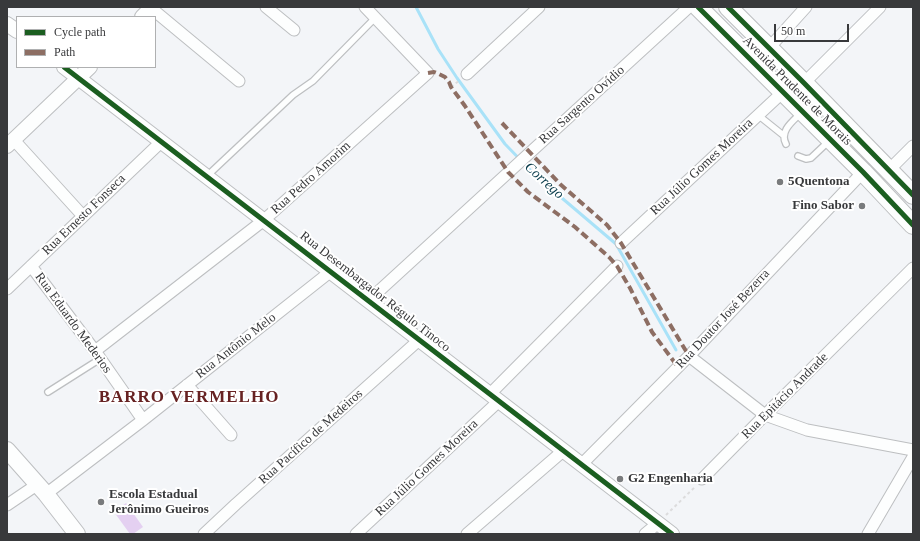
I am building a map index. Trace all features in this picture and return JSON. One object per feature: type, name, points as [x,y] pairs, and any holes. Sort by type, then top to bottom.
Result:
[{"type":"main road","name":"Avenida Prudente de Morais","points":[[698,7],[830,139],[913,225]]},
{"type":"main road","name":"Avenida Prudente de Morais","points":[[728,7],[913,195]]},
{"type":"main road","points":[[7,450],[42,489],[77,534]]},
{"type":"street","points":[[266,7],[294,30]]},
{"type":"street","points":[[365,7],[375,18]]},
{"type":"street","points":[[467,74],[538,7]]},
{"type":"street","name":"Rua Sargento Ovídio","points":[[368,301],[689,7]]},
{"type":"street","points":[[769,48],[806,7]]},
{"type":"street","points":[[804,83],[880,7]]},
{"type":"street","points":[[156,16],[239,81]]},
{"type":"street","name":"Rua Pedro Amorim","points":[[97,355],[264,220],[428,73],[375,18]]},
{"type":"street","points":[[7,24],[16,30]]},
{"type":"street","name":"Rua Desembargador Régulo Tinoco","points":[[65,68],[657,524],[672,534]]},
{"type":"street","points":[[83,216],[10,142],[89,68]]},
{"type":"street","name":"Rua Júlio Gomes Moreira","points":[[621,243],[783,92]]},
{"type":"street","name":"Rua Ernesto Fonseca","points":[[7,289],[161,142]]},
{"type":"street","points":[[889,170],[913,146]]},
{"type":"street","name":"Rua Doutor José Bezerra","points":[[581,465],[689,356],[862,172]]},
{"type":"street","name":"Rua Eduardo Mederios","points":[[31,266],[143,420]]},
{"type":"street","name":"Rua Júlio Gomes Moreira","points":[[356,534],[494,398],[617,266]]},
{"type":"street","name":"Rua Epitácio Andrade","points":[[702,479],[913,268]]},
{"type":"street","name":"Rua Antônio Melo","points":[[7,505],[42,489],[143,420],[330,272]]},
{"type":"street","name":"Rua Pacífico de Medeiros","points":[[204,534],[419,340]]},
{"type":"street","points":[[689,356],[765,415],[807,430],[913,450]]},
{"type":"street","points":[[187,386],[231,435]]},
{"type":"street","points":[[466,534],[563,451]]},
{"type":"street","points":[[868,534],[913,457]]},
{"type":"street","points":[[645,534],[657,524]]},
{"type":"lane","points":[[207,176],[293,96],[313,81],[375,18]]},
{"type":"lane","points":[[786,144],[784,140],[785,130],[802,112]]},
{"type":"lane","points":[[758,115],[784,135]]},
{"type":"lane","points":[[798,156],[806,159],[811,158],[830,139]]},
{"type":"lane","points":[[48,392],[97,355]]},
{"type":"path","points":[[657,524],[702,479]]},
{"type":"shaded area","points":[[126,503],[143,527],[133,534],[130,534],[114,512]]},
{"type":"waterway","name":"Corrego","points":[[416,7],[438,49],[505,144],[536,176],[616,244],[676,350]]},
{"type":"marked path","points":[[428,73],[434,72],[445,77],[508,172],[528,192],[575,227],[617,266],[652,332],[678,367]]},
{"type":"marked path","points":[[502,123],[560,184],[607,225],[621,243],[689,356]]},
{"type":"cycle path","points":[[698,7],[863,172],[913,225]]},
{"type":"cycle path","points":[[728,7],[913,195]]},
{"type":"cycle path","points":[[65,68],[672,534]]},
{"type":"place","name":"5Quentona","points":[[780,182]]},
{"type":"place","name":"Fino Sabor","points":[[862,206]]},
{"type":"place","name":"G2 Engenharia","points":[[620,479]]},
{"type":"place","name":"Escola Estadual Jerônimo Gueiros","points":[[101,502]]},
{"type":"district","name":"BARRO VERMELHO","points":[[189,398]]}]
